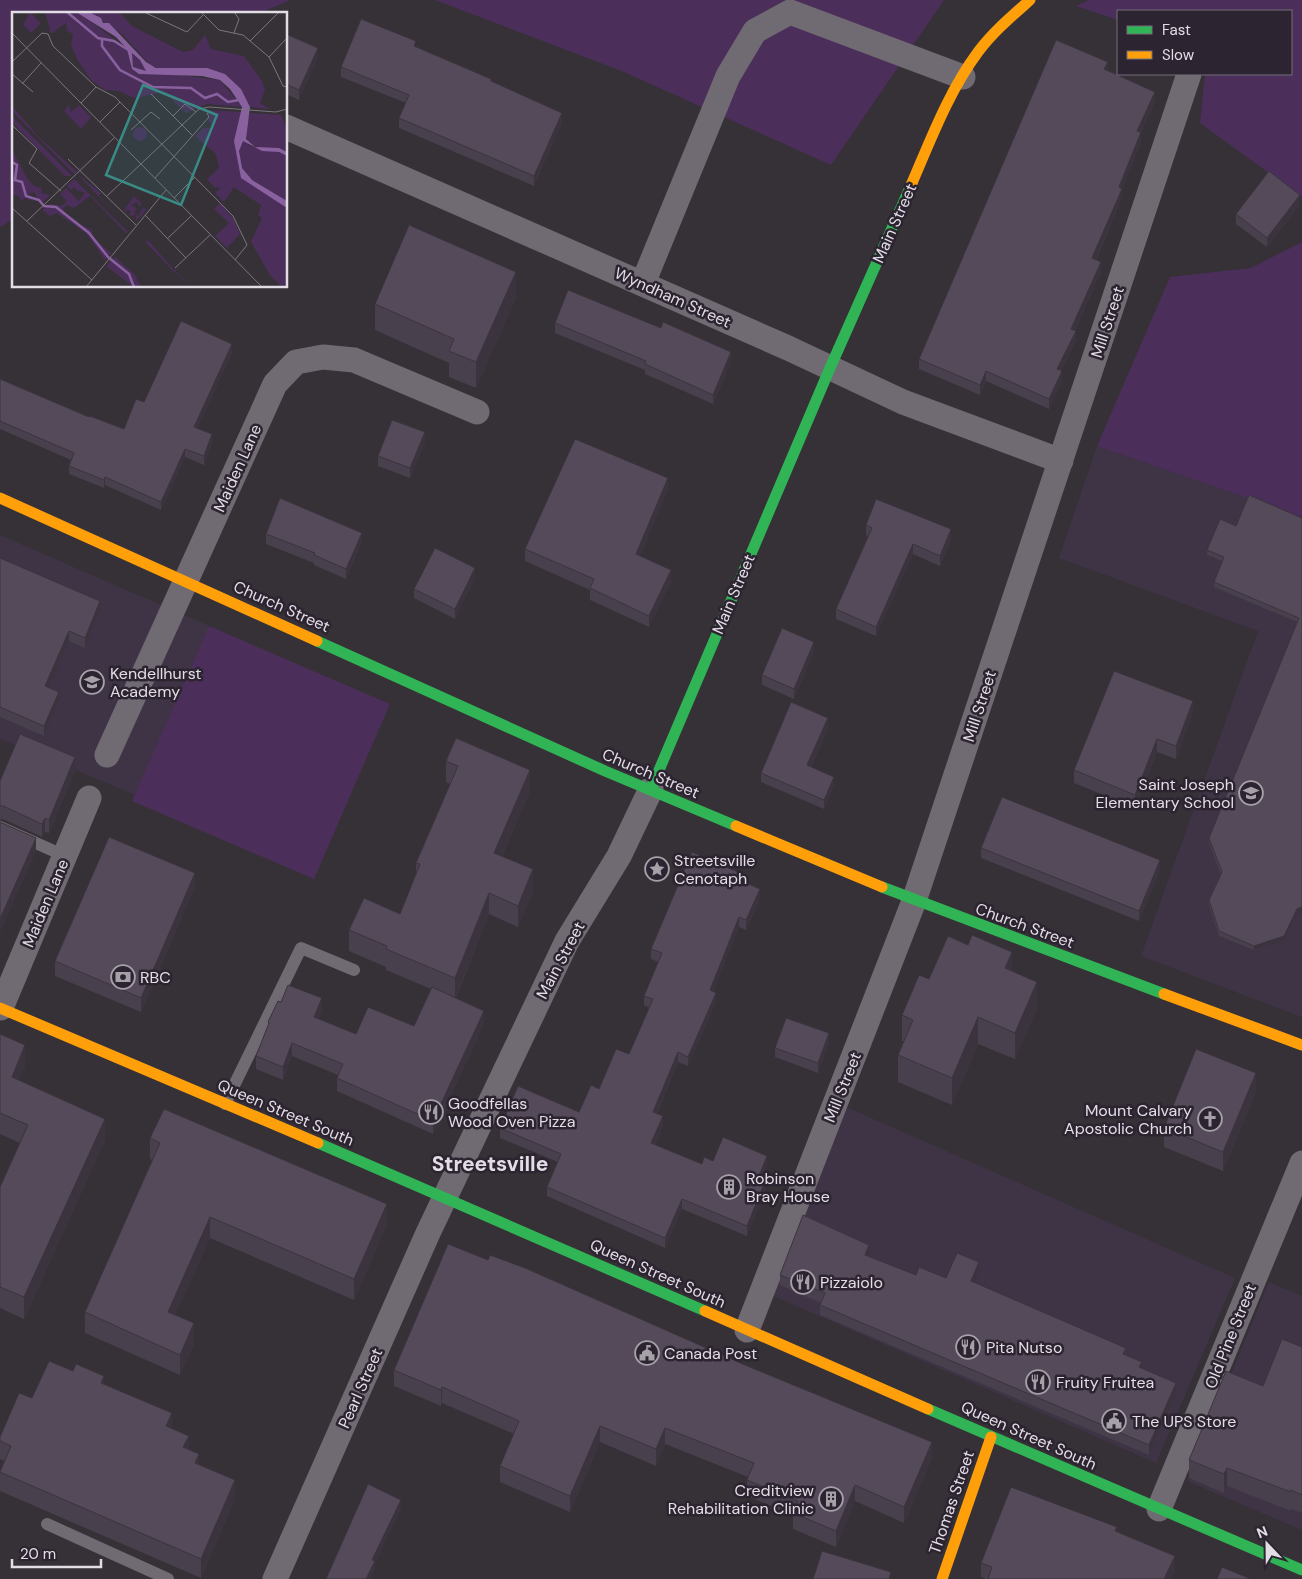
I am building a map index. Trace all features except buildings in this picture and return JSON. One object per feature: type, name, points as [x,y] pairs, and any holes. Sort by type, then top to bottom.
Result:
[{"type":"street","name":"Main Street","points":[[446,1198],[567,941],[619,856],[651,790],[830,368],[948,101],[978,52],[1004,23],[1030,0]]},
{"type":"street","points":[[643,284],[728,76],[755,31],[790,12],[963,77]]},
{"type":"street","name":"Mill Street","points":[[747,1330],[914,901],[1189,75]]},
{"type":"street","name":"Wyndham Street","points":[[288,129],[643,284],[903,402],[1061,461]]},
{"type":"street","name":"Maiden Lane","points":[[107,755],[275,384],[296,362],[323,356],[354,360],[477,412]]},
{"type":"street","name":"Church Street","points":[[0,498],[187,581],[605,772],[914,901],[1302,1045]]},
{"type":"street","name":"Maiden Lane","points":[[0,1008],[89,798]]},
{"type":"street","name":"Queen Street South","points":[[0,1008],[446,1198],[1302,1570]]},
{"type":"street","name":"Old Pine Street","points":[[1158,1509],[1302,1163]]},
{"type":"street","name":"Pearl Street","points":[[275,1579],[446,1198]]},
{"type":"street","name":"Thomas Street","points":[[942,1579],[991,1436]]},
{"type":"lane","points":[[0,827],[65,856]]},
{"type":"lane","points":[[225,1104],[301,948],[354,970]]},
{"type":"lane","points":[[47,1524],[168,1579]]},
{"type":"shaded area","points":[[0,0],[291,0],[262,12],[12,12],[12,220],[0,227]]},
{"type":"shaded area","points":[[435,0],[944,0],[831,165],[624,72]]},
{"type":"shaded area","points":[[1089,0],[1302,0],[1302,197],[1200,123],[1205,75],[1292,75],[1292,10],[1117,10],[1117,20],[1076,6]]},
{"type":"shaded area","points":[[1302,242],[1302,517],[1097,446],[1170,277],[1251,268]]},
{"type":"shaded area","name":"Saint Joseph Elementary School","points":[[1097,446],[1302,517],[1302,1017],[1141,956],[1258,631],[1059,558]]},
{"type":"shaded area","name":"Kendellhurst Academy","points":[[0,535],[209,626],[135,795],[0,739]]},
{"type":"shaded area","points":[[209,626],[390,704],[314,879],[132,801]]},
{"type":"shaded area","points":[[846,1107],[1235,1278],[1156,1463],[769,1294]]},
{"type":"shaded area","points":[[1269,1282],[1302,1296],[1302,1530],[1187,1481]]},
{"type":"traffic: fast","points":[[651,789],[830,368],[912,183]]},
{"type":"traffic: fast","points":[[317,641],[605,771],[736,826]]},
{"type":"traffic: fast","points":[[882,887],[1164,994]]},
{"type":"traffic: fast","points":[[318,1143],[705,1311]]},
{"type":"traffic: fast","points":[[928,1409],[1302,1570]]},
{"type":"traffic: slow","points":[[912,183],[941,116],[968,67],[990,38],[1030,0]]},
{"type":"traffic: slow","points":[[0,498],[317,641]]},
{"type":"traffic: slow","points":[[736,826],[882,887]]},
{"type":"traffic: slow","points":[[1164,994],[1302,1045]]},
{"type":"traffic: slow","points":[[0,1008],[318,1143]]},
{"type":"traffic: slow","points":[[705,1311],[928,1409]]},
{"type":"traffic: slow","points":[[942,1579],[991,1437]]},
{"type":"place","name":"Kendellhurst Academy","points":[[92,682]]},
{"type":"place","name":"Saint Joseph Elementary School","points":[[1251,793]]},
{"type":"place","name":"Streetsville Cenotaph","points":[[657,869]]},
{"type":"place","name":"RBC","points":[[123,977]]},
{"type":"place","name":"Goodfellas Wood Oven Pizza","points":[[431,1112]]},
{"type":"place","name":"Mount Calvary Apostolic Church","points":[[1210,1119]]},
{"type":"place","name":"Robinson Bray House","points":[[729,1187]]},
{"type":"place","name":"Pizzaiolo","points":[[803,1282]]},
{"type":"place","name":"Pita Nutso","points":[[968,1347]]},
{"type":"place","name":"Canada Post","points":[[647,1353]]},
{"type":"place","name":"Fruity Fruitea","points":[[1038,1382]]},
{"type":"place","name":"The UPS Store","points":[[1114,1421]]},
{"type":"place","name":"Creditview Rehabilitation Clinic","points":[[831,1499]]},
{"type":"district","name":"Streetsville","points":[[490,1164]]}]
